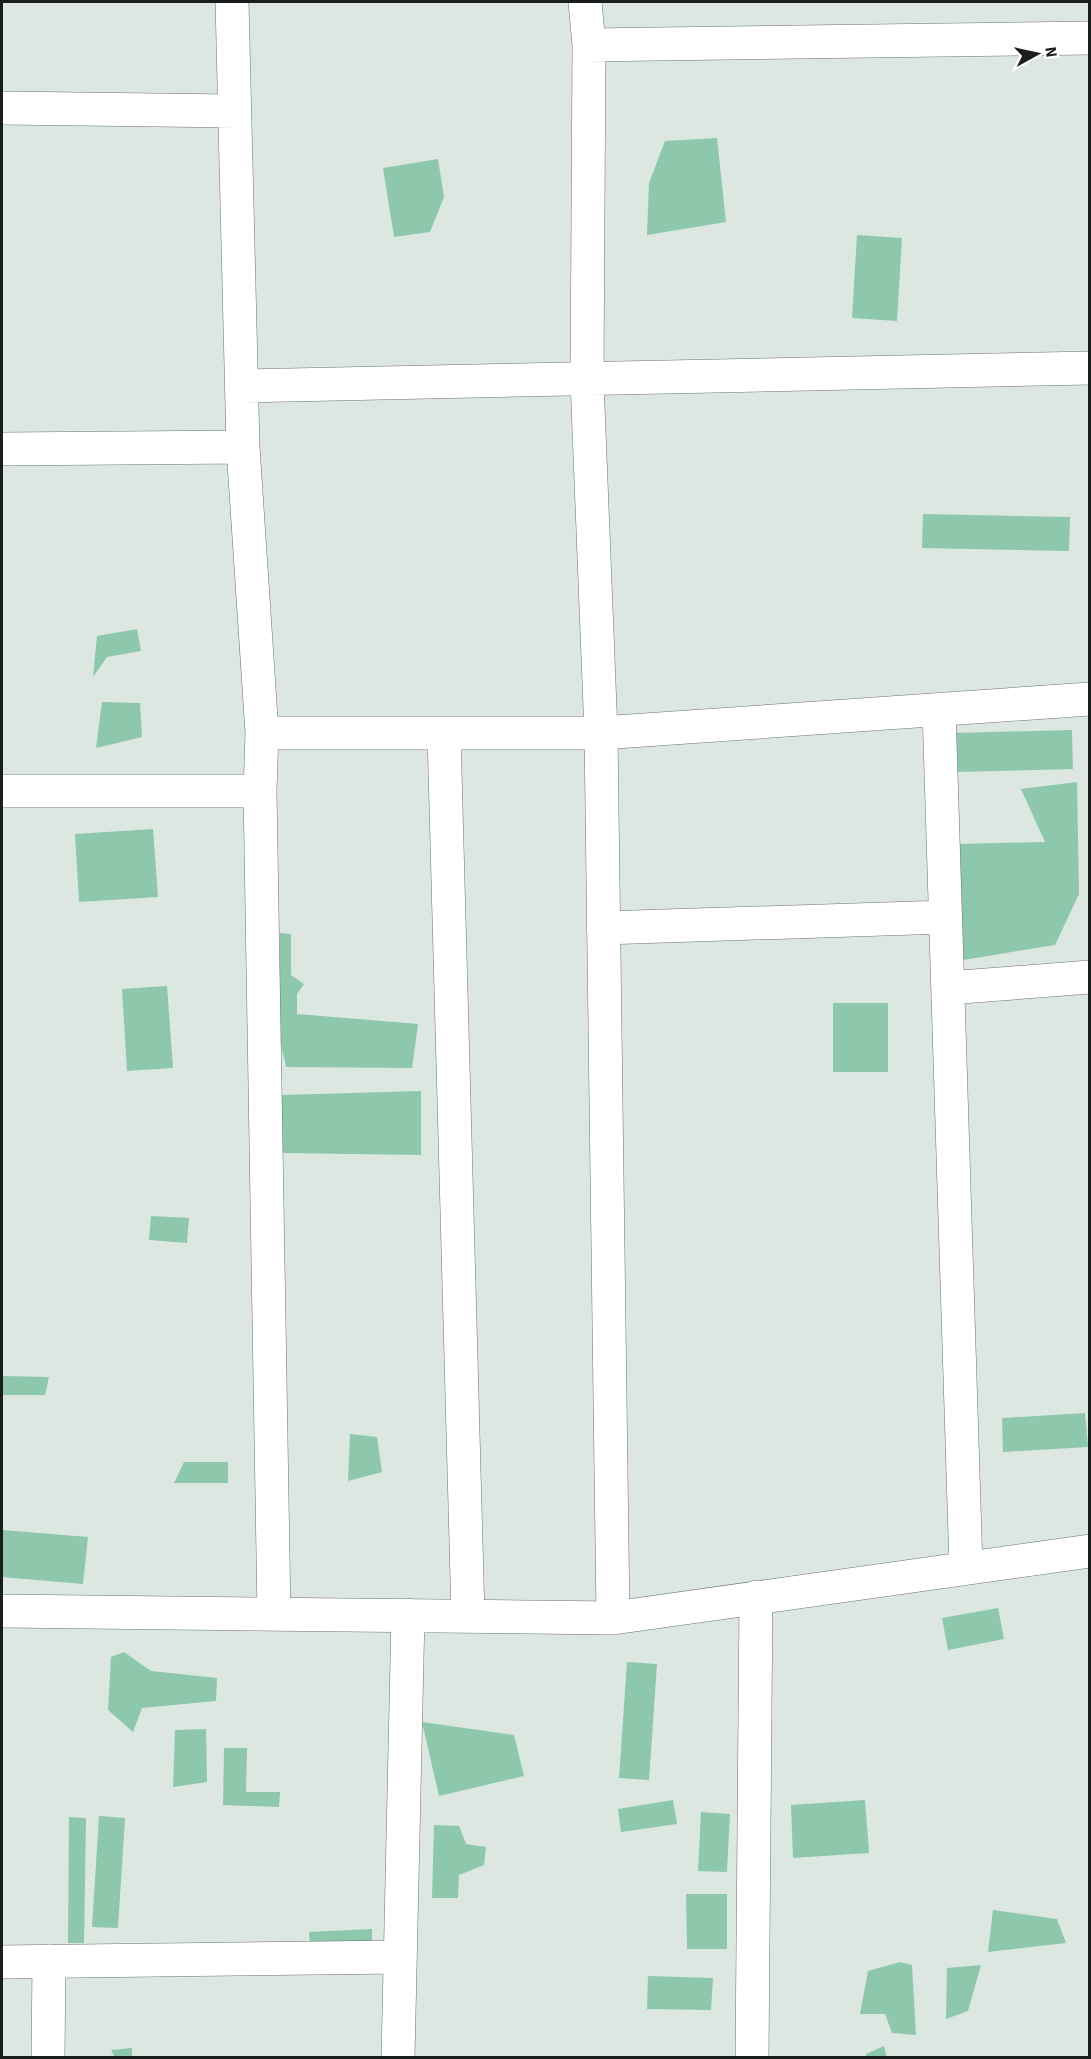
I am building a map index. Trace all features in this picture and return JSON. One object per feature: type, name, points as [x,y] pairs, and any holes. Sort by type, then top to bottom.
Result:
[{"type":"street","points":[[231,2],[243,447],[262,733],[260,791],[274,1614]]},
{"type":"street","points":[[585,2],[589,45],[587,380],[601,733],[613,1618]]},
{"type":"street","points":[[589,45],[1089,38]]},
{"type":"street","points":[[2,108],[234,111]]},
{"type":"street","points":[[242,386],[1089,368]]},
{"type":"street","points":[[2,449],[243,447]]},
{"type":"street","points":[[262,733],[601,733],[1089,699]]},
{"type":"street","points":[[939,710],[966,1568]]},
{"type":"street","points":[[444,734],[468,1616]]},
{"type":"street","points":[[2,791],[260,791]]},
{"type":"street","points":[[603,928],[945,917]]},
{"type":"street","points":[[948,988],[1089,977]]},
{"type":"street","points":[[2,1611],[613,1618],[1089,1551]]},
{"type":"street","points":[[752,2058],[756,1598]]},
{"type":"street","points":[[398,2058],[408,1615]]},
{"type":"street","points":[[2,1962],[400,1957]]},
{"type":"street","points":[[48,2058],[49,1961]]},
{"type":"building","points":[[717,138],[726,222],[647,235],[649,183],[665,141]]},
{"type":"building","points":[[438,159],[444,197],[430,232],[394,237],[383,168]]},
{"type":"building","points":[[857,235],[902,238],[897,321],[852,318]]},
{"type":"building","points":[[923,514],[1070,517],[1069,551],[922,548]]},
{"type":"building","points":[[137,629],[141,651],[107,657],[93,677],[97,636]]},
{"type":"building","points":[[102,702],[140,703],[142,737],[96,748]]},
{"type":"building","points":[[1072,730],[1073,769],[954,772],[953,733]]},
{"type":"building","points":[[1077,782],[1079,894],[1055,945],[963,960],[958,844],[1045,842],[1021,789]]},
{"type":"building","points":[[153,829],[158,897],[79,902],[75,834]]},
{"type":"building","points":[[280,933],[291,934],[291,975],[304,984],[297,994],[297,1014],[418,1024],[412,1068],[286,1067],[277,1026]]},
{"type":"building","points":[[167,986],[173,1068],[127,1071],[122,989]]},
{"type":"building","points":[[833,1003],[888,1003],[888,1072],[833,1072]]},
{"type":"building","points":[[421,1091],[421,1155],[282,1153],[281,1095]]},
{"type":"building","points":[[151,1216],[189,1218],[187,1243],[149,1240]]},
{"type":"building","points":[[2,1376],[49,1377],[45,1395],[2,1395]]},
{"type":"building","points":[[1085,1413],[1088,1447],[1003,1452],[1002,1418]]},
{"type":"building","points":[[350,1434],[377,1437],[382,1472],[348,1481]]},
{"type":"building","points":[[184,1462],[228,1462],[228,1483],[174,1483]]},
{"type":"building","points":[[2,1530],[88,1537],[83,1584],[2,1577]]},
{"type":"building","points":[[998,1608],[1004,1639],[948,1650],[942,1618]]},
{"type":"building","points":[[124,1652],[151,1671],[217,1678],[216,1701],[142,1708],[133,1732],[108,1710],[111,1657]]},
{"type":"building","points":[[627,1662],[657,1664],[649,1780],[619,1778]]},
{"type":"building","points":[[422,1722],[514,1735],[524,1776],[439,1796]]},
{"type":"building","points":[[206,1729],[207,1782],[173,1787],[175,1730]]},
{"type":"building","points":[[224,1748],[247,1748],[246,1792],[280,1792],[279,1807],[223,1805]]},
{"type":"building","points":[[673,1800],[677,1824],[621,1832],[618,1809]]},
{"type":"building","points":[[865,1800],[869,1853],[793,1858],[791,1805]]},
{"type":"building","points":[[701,1812],[730,1814],[727,1872],[698,1871]]},
{"type":"building","points":[[99,1816],[125,1818],[118,1928],[92,1927]]},
{"type":"building","points":[[69,1817],[86,1818],[84,1943],[68,1943]]},
{"type":"building","points":[[434,1825],[459,1826],[466,1844],[486,1847],[484,1865],[459,1875],[458,1898],[432,1898]]},
{"type":"building","points":[[686,1894],[727,1894],[727,1949],[687,1949]]},
{"type":"building","points":[[993,1910],[1057,1919],[1066,1943],[988,1952]]},
{"type":"building","points":[[372,1929],[372,1944],[310,1947],[309,1932]]},
{"type":"building","points":[[900,1962],[912,1965],[916,2035],[892,2033],[885,2014],[860,2014],[868,1971]]},
{"type":"building","points":[[981,1965],[968,2011],[946,2019],[947,1968]]},
{"type":"building","points":[[648,1976],[713,1978],[711,2010],[647,2009]]},
{"type":"building","points":[[884,2046],[887,2058],[866,2058],[866,2054]]},
{"type":"building","points":[[132,2048],[132,2058],[115,2058],[111,2050]]}]
